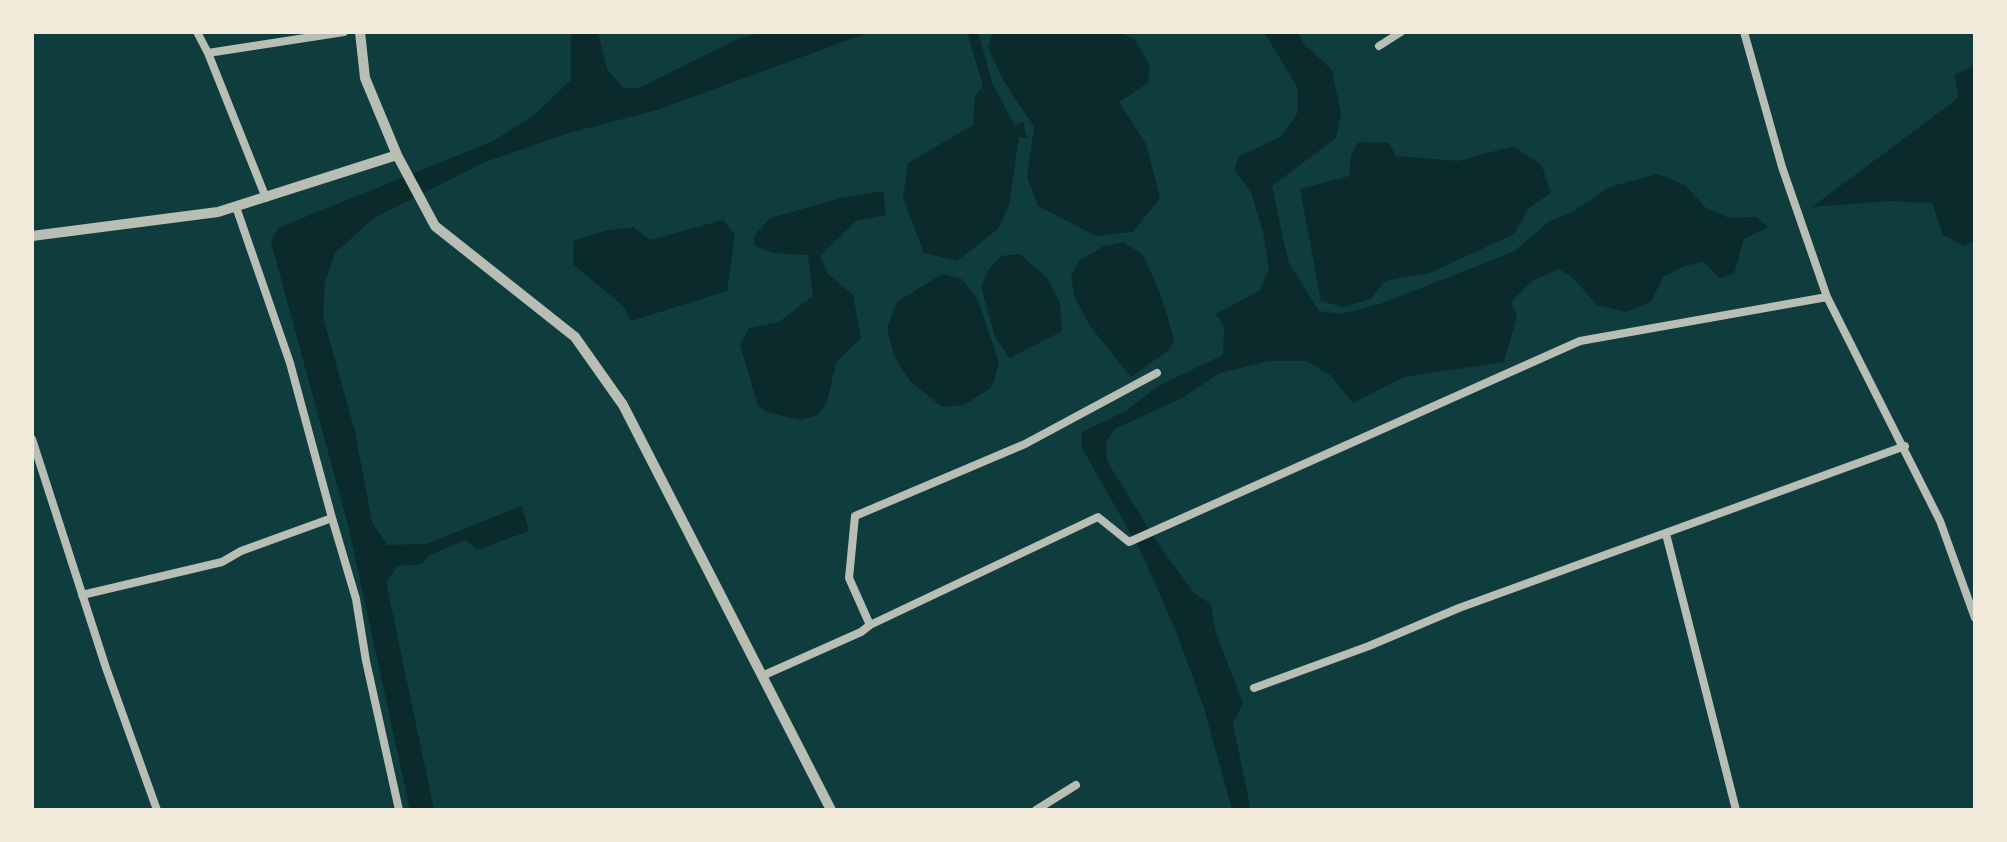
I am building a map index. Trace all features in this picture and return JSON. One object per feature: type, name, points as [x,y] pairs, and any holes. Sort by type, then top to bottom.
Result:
[{"type":"street","points":[[197,32],[266,198]]},
{"type":"street","points":[[208,53],[344,32]]},
{"type":"street","points":[[360,32],[365,78],[397,155],[435,226],[575,337],[623,405],[831,810]]},
{"type":"street","points":[[1379,46],[1401,32]]},
{"type":"street","points":[[1744,32],[1782,167],[1827,297],[1905,446],[1940,521],[1975,618]]},
{"type":"street","points":[[32,236],[236,207],[397,155]]},
{"type":"street","points":[[236,207],[290,363],[356,599],[366,661],[399,810]]},
{"type":"street","points":[[762,676],[861,632],[1098,517],[1129,542],[1580,341],[1827,297]]},
{"type":"street","points":[[870,625],[849,578],[855,516],[1025,444],[1157,373]]},
{"type":"street","points":[[32,439],[82,595],[157,810]]},
{"type":"street","points":[[1254,688],[1369,646],[1459,608],[1905,446]]},
{"type":"street","points":[[82,595],[222,562],[241,551],[332,518]]},
{"type":"street","points":[[1666,534],[1736,810]]},
{"type":"street","points":[[1036,810],[1076,785]]},
{"type":"water","points":[[571,32],[598,32],[607,69],[623,88],[639,88],[738,39],[763,32],[870,32],[657,110],[569,133],[485,162],[374,218],[335,253],[325,282],[323,317],[355,432],[372,522],[387,545],[426,544],[522,506],[529,531],[477,550],[466,540],[429,555],[422,564],[398,566],[386,582],[434,810],[410,810],[349,529],[271,242],[278,228],[493,141],[534,115],[571,80]]},
{"type":"water","points":[[967,32],[978,32],[993,85],[1015,126],[1023,121],[1027,138],[1019,137],[1009,205],[998,229],[957,261],[924,253],[903,198],[908,163],[973,125],[975,96],[983,86]]},
{"type":"water","points":[[993,32],[1120,32],[1135,40],[1150,65],[1148,83],[1119,102],[1146,144],[1160,198],[1133,232],[1096,236],[1038,206],[1027,177],[1034,127],[1003,80],[988,47]]},
{"type":"water","points":[[1264,32],[1298,32],[1303,43],[1332,70],[1341,114],[1336,138],[1272,186],[1288,261],[1319,311],[1341,314],[1380,304],[1513,252],[1550,221],[1572,212],[1609,187],[1658,174],[1685,185],[1706,208],[1729,218],[1757,217],[1768,227],[1744,239],[1734,274],[1719,278],[1704,262],[1684,266],[1663,277],[1651,302],[1626,312],[1597,305],[1573,278],[1559,269],[1532,281],[1511,302],[1517,316],[1504,362],[1404,377],[1353,403],[1330,375],[1307,361],[1269,361],[1220,373],[1182,398],[1115,429],[1106,442],[1107,461],[1158,544],[1194,593],[1211,604],[1216,633],[1243,703],[1233,724],[1251,810],[1232,810],[1204,708],[1176,631],[1141,552],[1081,446],[1082,432],[1126,411],[1158,386],[1223,355],[1224,327],[1216,314],[1260,290],[1269,269],[1263,232],[1251,193],[1235,170],[1238,157],[1282,136],[1297,114],[1297,87]]},
{"type":"water","points":[[1975,66],[1975,240],[1964,246],[1943,235],[1932,203],[1888,201],[1812,207],[1958,98],[1955,74]]},
{"type":"water","points":[[1359,142],[1389,143],[1396,156],[1458,161],[1514,146],[1542,166],[1551,193],[1529,208],[1514,234],[1430,273],[1385,281],[1371,299],[1343,307],[1321,301],[1300,189],[1349,176],[1351,155]]},
{"type":"water","points":[[883,191],[886,215],[856,221],[820,256],[828,274],[853,295],[861,338],[836,363],[827,402],[818,415],[800,420],[766,412],[758,406],[740,345],[749,328],[779,322],[813,296],[808,255],[773,253],[755,246],[753,237],[770,218],[838,199]]},
{"type":"water","points":[[723,220],[735,235],[727,291],[631,321],[623,306],[573,264],[573,241],[604,231],[633,227],[650,240]]},
{"type":"water","points":[[1124,242],[1143,255],[1162,298],[1174,339],[1170,349],[1131,377],[1090,326],[1075,298],[1071,277],[1079,261],[1104,246]]},
{"type":"water","points":[[1020,254],[1047,278],[1060,303],[1062,331],[1010,358],[995,337],[981,287],[988,270],[1001,256]]},
{"type":"water","points":[[942,274],[962,279],[978,300],[999,363],[992,387],[964,405],[942,407],[910,381],[894,356],[887,328],[897,302]]}]
